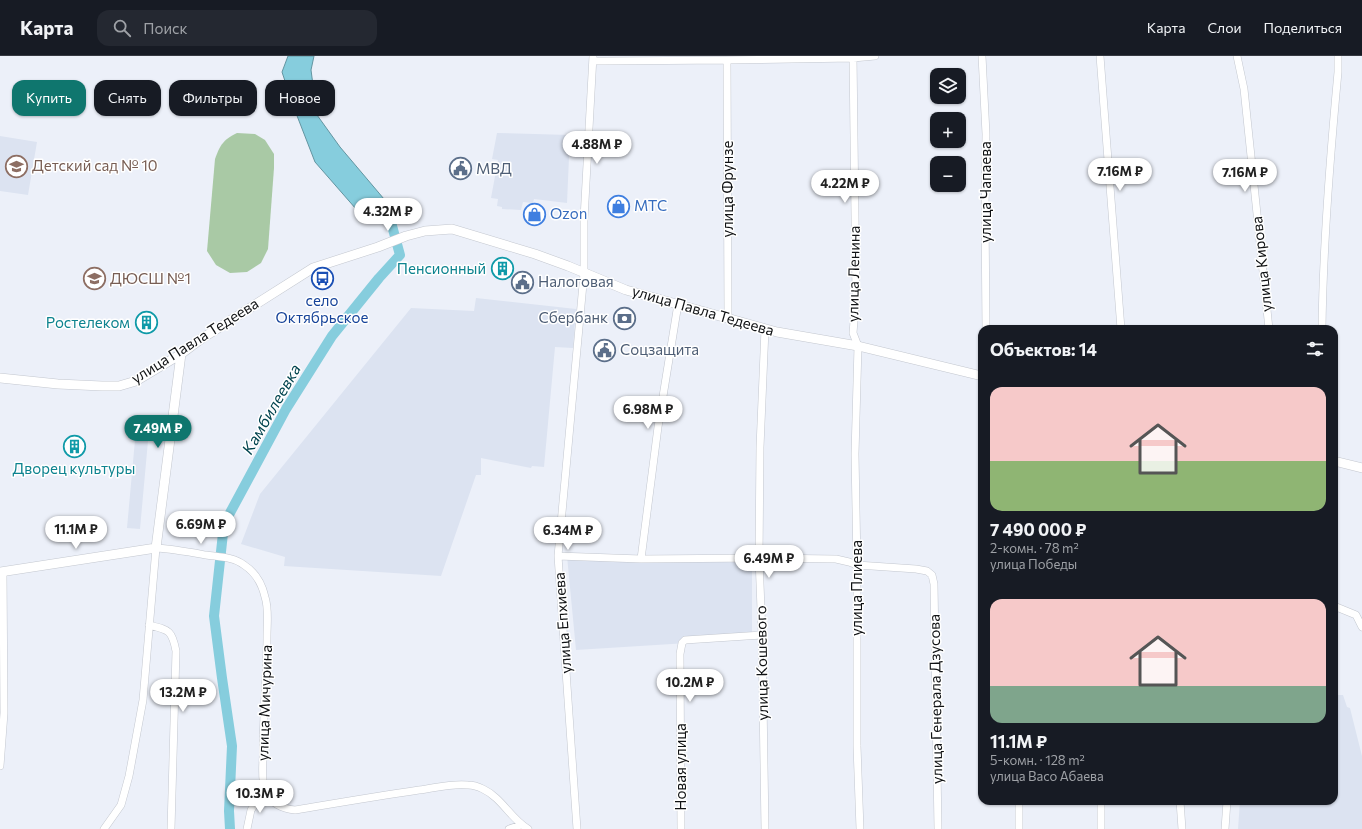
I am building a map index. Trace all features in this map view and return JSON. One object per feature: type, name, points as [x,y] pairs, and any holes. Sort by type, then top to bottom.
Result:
[{"type":"main road","name":"улица Павла Тедеева","points":[[0,378],[58,384],[119,386],[136,381],[313,268],[378,247],[406,236],[426,231],[452,230],[535,254],[626,290],[765,329],[858,346],[978,375]]},
{"type":"main road","points":[[2,572],[156,548],[180,354]]},
{"type":"main road","points":[[1338,462],[1362,468]]},
{"type":"street","points":[[593,58],[605,62],[875,56]]},
{"type":"street","name":"улица Чапаева","points":[[982,56],[986,134],[986,325]]},
{"type":"street","points":[[1100,56],[1121,325]]},
{"type":"street","name":"улица Кирова","points":[[1237,56],[1244,89],[1269,325]]},
{"type":"street","points":[[1322,325],[1322,283],[1327,198],[1338,72],[1338,56]]},
{"type":"street","name":"улица Ленина","points":[[853,57],[856,297],[853,333],[858,346]]},
{"type":"street","name":"улица Епхиева","points":[[577,829],[558,556],[584,273],[584,219],[593,58]]},
{"type":"street","name":"улица Фрунзе","points":[[728,60],[728,318]]},
{"type":"street","points":[[641,559],[658,427],[678,304]]},
{"type":"street","name":"улица Кошевого","points":[[765,329],[760,447],[759,558],[762,635],[765,829]]},
{"type":"street","name":"улица Плиева","points":[[858,346],[855,454],[857,565],[857,746],[860,829]]},
{"type":"street","points":[[104,829],[120,805],[129,776],[142,700],[156,548]]},
{"type":"street","name":"улица Мичурина","points":[[156,548],[230,559],[245,565],[257,577],[262,586],[266,598],[267,610],[267,656],[262,779],[267,796]]},
{"type":"street","points":[[558,556],[641,559],[836,559],[857,565]]},
{"type":"street","name":"улица Генерала Дзусова","points":[[857,565],[916,569],[927,571],[932,575],[934,584],[938,829]]},
{"type":"street","points":[[0,766],[4,713],[2,572]]},
{"type":"street","points":[[1338,608],[1356,615],[1362,627]]},
{"type":"street","points":[[149,625],[162,628],[170,632],[174,638],[176,651],[171,829]]},
{"type":"street","name":"Новая улица","points":[[681,829],[680,654],[682,642],[685,640],[762,635]]},
{"type":"street","points":[[247,829],[251,810],[258,800],[267,796],[277,805],[288,810],[296,810],[395,793],[468,785],[481,788],[492,794],[521,825],[528,829]]},
{"type":"street","points":[[1019,805],[1019,829]]},
{"type":"street","points":[[1101,805],[1102,829]]},
{"type":"street","points":[[1180,805],[1182,829]]},
{"type":"street","points":[[1225,829],[1227,805]]},
{"type":"street","points":[[509,829],[521,825]]},
{"type":"shaded area","points":[[497,133],[570,135],[567,203],[534,199],[533,203],[523,202],[521,210],[502,209],[502,207],[497,206],[498,199],[491,198],[498,160],[492,159]]},
{"type":"shaded area","name":"Детский сад № 10","points":[[0,136],[37,142],[28,195],[0,191]]},
{"type":"shaded area","points":[[476,298],[576,309],[573,348],[555,347],[544,467],[532,466],[531,468],[481,458],[481,475],[476,475],[441,576],[284,566],[285,557],[241,544],[260,494],[411,308],[474,311]]},
{"type":"shaded area","points":[[135,440],[148,441],[140,529],[127,528]]},
{"type":"shaded area","points":[[567,556],[752,563],[752,639],[576,650]]},
{"type":"shaded area","points":[[1338,695],[1343,695],[1347,707],[1350,708],[1362,756],[1362,829],[1238,829],[1240,805],[1338,805]]},
{"type":"green space","points":[[237,133],[255,134],[265,140],[274,154],[274,168],[268,249],[261,263],[247,272],[230,273],[216,265],[207,251],[215,159],[223,143]]},
{"type":"water","points":[[288,56],[314,56],[311,70],[312,80],[285,80],[282,72]]},
{"type":"water","points":[[297,116],[318,116],[340,147],[384,199],[363,217],[315,162]]},
{"type":"waterway","name":"Камбилеевка","points":[[230,829],[229,811],[232,746],[214,616],[224,524],[286,409],[332,336],[379,278],[400,255],[391,222],[369,195]]},
{"type":"place","name":"Детский сад № 10","points":[[16,166]]},
{"type":"place","name":"МВД","points":[[460,169]]},
{"type":"place","name":"МТС","points":[[619,206]]},
{"type":"place","name":"Ozon","points":[[534,214]]},
{"type":"place","name":"Пенсионный","points":[[502,269]]},
{"type":"place","name":"село Октябрьское","points":[[322,278]]},
{"type":"place","name":"ДЮСШ №1","points":[[94,279]]},
{"type":"place","name":"Налоговая","points":[[523,282]]},
{"type":"place","name":"Сбербанк","points":[[624,318]]},
{"type":"place","name":"Ростелеком","points":[[146,323]]},
{"type":"place","name":"Соцзащита","points":[[605,350]]},
{"type":"place","name":"Дворец культуры","points":[[74,446]]}]
